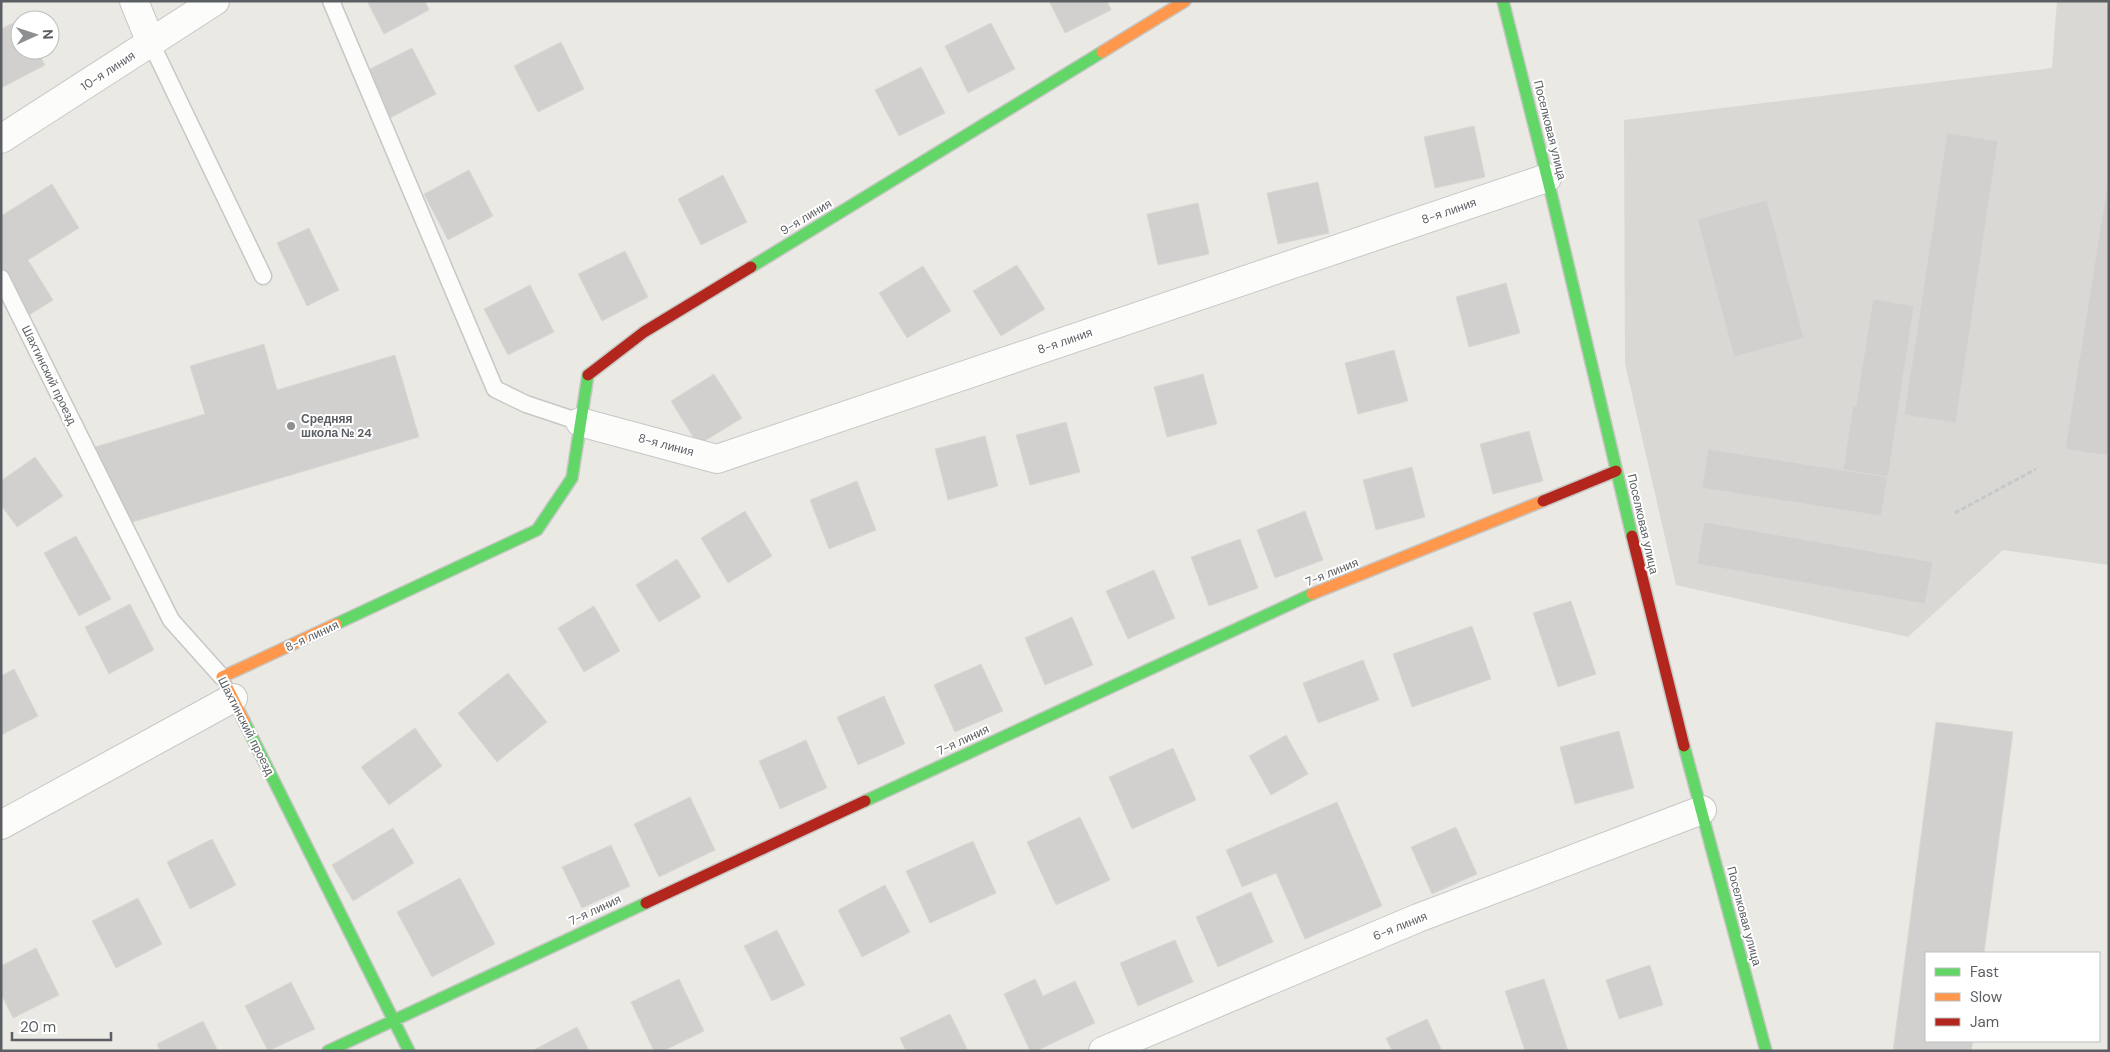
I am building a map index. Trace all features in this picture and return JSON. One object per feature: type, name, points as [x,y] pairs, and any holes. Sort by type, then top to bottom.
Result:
[{"type":"street","points":[[134,1],[151,43]]},
{"type":"street","name":"10-я линия","points":[[1,139],[215,1]]},
{"type":"street","name":"9-я линия","points":[[537,530],[572,478],[588,373],[644,332],[1186,1]]},
{"type":"street","name":"Поселковая улица","points":[[1504,1],[1548,178],[1668,686],[1766,1051]]},
{"type":"street","name":"8-я линия","points":[[580,422],[717,459],[1548,178]]},
{"type":"street","name":"7-я линия","points":[[328,1051],[1319,591],[1616,470]]},
{"type":"street","name":"8-я линия","points":[[1,825],[228,688],[537,530]]},
{"type":"street","name":"Шахтинский проезд","points":[[228,688],[409,1051]]},
{"type":"street","name":"6-я линия","points":[[1103,1051],[1418,918],[1702,810]]},
{"type":"lane","points":[[331,1],[495,389],[526,404],[580,422]]},
{"type":"lane","points":[[151,43],[263,276]]},
{"type":"lane","name":"Шахтинский проезд","points":[[1,278],[170,620],[228,688]]},
{"type":"path","points":[[1955,513],[2036,469]]},
{"type":"shaded area","points":[[2057,1],[2109,1],[2109,565],[2003,550],[1908,637],[1676,585],[1625,364],[1624,120],[2052,68]]},
{"type":"building","points":[[367,1],[425,1],[429,10],[384,34]]},
{"type":"building","points":[[1049,1],[1107,1],[1111,10],[1065,33]]},
{"type":"building","points":[[991,23],[1015,69],[968,93],[945,46]]},
{"type":"building","points":[[10,24],[10,60],[42,60],[45,65],[1,88],[1,29]]},
{"type":"building","points":[[561,42],[584,89],[538,112],[514,66]]},
{"type":"building","points":[[412,48],[436,94],[390,118],[366,71]]},
{"type":"building","points":[[921,67],[945,113],[899,136],[875,90]]},
{"type":"building","points":[[1474,126],[1485,177],[1435,188],[1424,137]]},
{"type":"building","points":[[1947,133],[1998,141],[1956,423],[1904,415]]},
{"type":"building","points":[[469,170],[493,216],[448,240],[424,194]]},
{"type":"building","points":[[2109,173],[2109,456],[2065,449]]},
{"type":"building","points":[[723,175],[747,222],[701,245],[678,199]]},
{"type":"building","points":[[1318,182],[1329,233],[1278,244],[1267,193]]},
{"type":"building","points":[[52,184],[79,228],[28,260],[53,300],[26,317],[1,278],[1,216]]},
{"type":"building","points":[[1767,200],[1804,338],[1734,357],[1697,219]]},
{"type":"building","points":[[1198,203],[1209,254],[1158,265],[1147,214]]},
{"type":"building","points":[[309,228],[339,290],[307,306],[277,243]]},
{"type":"building","points":[[625,251],[648,297],[602,321],[578,274]]},
{"type":"building","points":[[1017,265],[1045,309],[1001,336],[973,291]]},
{"type":"building","points":[[923,266],[951,311],[907,338],[879,293]]},
{"type":"building","points":[[1506,283],[1520,333],[1469,347],[1456,297]]},
{"type":"building","points":[[530,285],[554,332],[508,355],[484,309]]},
{"type":"building","points":[[1873,299],[1914,306],[1888,477],[1843,470],[1853,406],[1856,406]]},
{"type":"building","name":"Средняя школа № 24","points":[[264,344],[277,390],[395,355],[419,437],[119,526],[95,447],[205,414],[190,366]]},
{"type":"building","points":[[1394,350],[1408,401],[1358,414],[1345,363]]},
{"type":"building","points":[[714,374],[742,418],[698,445],[671,401]]},
{"type":"building","points":[[1203,374],[1217,424],[1167,437],[1154,387]]},
{"type":"building","points":[[1066,422],[1080,472],[1030,485],[1016,435]]},
{"type":"building","points":[[1529,431],[1543,481],[1493,494],[1480,444]]},
{"type":"building","points":[[985,436],[998,486],[948,500],[935,449]]},
{"type":"building","points":[[1708,449],[1888,477],[1881,516],[1702,488]]},
{"type":"building","points":[[35,457],[63,496],[17,527],[1,505],[1,481]]},
{"type":"building","points":[[1412,467],[1425,517],[1376,530],[1363,480]]},
{"type":"building","points":[[857,481],[876,530],[829,549],[810,500]]},
{"type":"building","points":[[745,511],[772,556],[728,583],[701,538]]},
{"type":"building","points":[[1305,511],[1323,560],[1275,578],[1257,530]]},
{"type":"building","points":[[1704,522],[1933,562],[1925,604],[1697,564]]},
{"type":"building","points":[[76,536],[111,599],[79,616],[44,553]]},
{"type":"building","points":[[1240,539],[1258,588],[1209,606],[1191,557]]},
{"type":"building","points":[[677,559],[701,597],[659,622],[636,585]]},
{"type":"building","points":[[1154,570],[1175,618],[1128,639],[1106,591]]},
{"type":"building","points":[[1571,601],[1596,674],[1558,687],[1533,613]]},
{"type":"building","points":[[130,604],[154,650],[109,674],[85,627]]},
{"type":"building","points":[[594,606],[620,651],[584,672],[558,628]]},
{"type":"building","points":[[1072,617],[1093,665],[1045,685],[1025,638]]},
{"type":"building","points":[[1472,626],[1491,679],[1412,707],[1393,654]]},
{"type":"building","points":[[1363,660],[1379,700],[1318,723],[1303,683]]},
{"type":"building","points":[[981,664],[1003,711],[955,732],[934,685]]},
{"type":"building","points":[[14,669],[38,716],[1,735],[1,676]]},
{"type":"building","points":[[508,673],[547,722],[497,762],[458,713]]},
{"type":"building","points":[[884,696],[905,744],[858,765],[837,717]]},
{"type":"building","points":[[1936,722],[2013,732],[1984,952],[1925,952],[1925,1042],[1973,1042],[1971,1051],[1893,1051]]},
{"type":"building","points":[[415,728],[442,766],[389,805],[361,767]]},
{"type":"building","points":[[1619,731],[1634,788],[1575,804],[1560,747]]},
{"type":"building","points":[[1286,735],[1308,774],[1271,795],[1249,756]]},
{"type":"building","points":[[806,740],[827,788],[780,809],[759,761]]},
{"type":"building","points":[[1173,748],[1196,800],[1132,829],[1109,777]]},
{"type":"building","points":[[690,797],[715,850],[659,877],[634,824]]},
{"type":"building","points":[[1337,802],[1382,906],[1305,939],[1276,873],[1242,887],[1226,850]]},
{"type":"building","points":[[1080,817],[1110,880],[1056,905],[1027,842]]},
{"type":"building","points":[[1456,827],[1477,874],[1432,894],[1411,847]]},
{"type":"building","points":[[393,828],[414,863],[353,901],[332,865]]},
{"type":"building","points":[[212,839],[236,885],[190,909],[167,862]]},
{"type":"building","points":[[973,841],[996,893],[930,923],[906,871]]},
{"type":"building","points":[[611,845],[630,886],[582,908],[562,867]]},
{"type":"building","points":[[460,878],[495,944],[432,977],[397,912]]},
{"type":"building","points":[[885,885],[910,932],[862,957],[838,910]]},
{"type":"building","points":[[1251,892],[1273,942],[1218,967],[1196,917]]},
{"type":"building","points":[[138,898],[162,944],[116,968],[92,921]]},
{"type":"building","points":[[777,930],[805,985],[772,1001],[744,946]]},
{"type":"building","points":[[1175,940],[1193,982],[1138,1006],[1120,963]]},
{"type":"building","points":[[36,948],[59,995],[13,1018],[1,994],[1,966]]},
{"type":"building","points":[[1650,965],[1663,1005],[1619,1019],[1606,980]]},
{"type":"building","points":[[679,979],[704,1031],[663,1051],[654,1051],[631,1002]]},
{"type":"building","points":[[1035,979],[1043,996],[1075,981],[1095,1023],[1036,1051],[1030,1051],[1004,994]]},
{"type":"building","points":[[1544,979],[1568,1051],[1525,1051],[1505,991]]},
{"type":"building","points":[[291,982],[315,1029],[268,1051],[245,1006]]},
{"type":"building","points":[[950,1014],[968,1051],[906,1051],[900,1038]]},
{"type":"building","points":[[1427,1019],[1442,1051],[1392,1051],[1386,1038]]},
{"type":"building","points":[[203,1021],[218,1051],[160,1051],[157,1044]]},
{"type":"building","points":[[577,1027],[589,1051],[532,1051]]},
{"type":"traffic: fast","points":[[1503,1],[1552,197],[1632,536]]},
{"type":"traffic: fast","points":[[751,267],[1102,52]]},
{"type":"traffic: fast","points":[[336,624],[537,530],[572,478],[588,375]]},
{"type":"traffic: fast","points":[[865,801],[1312,594]]},
{"type":"traffic: fast","points":[[244,721],[409,1051]]},
{"type":"traffic: fast","points":[[1684,746],[1766,1051]]},
{"type":"traffic: fast","points":[[328,1051],[646,903]]},
{"type":"traffic: slow","points":[[1102,52],[1185,1]]},
{"type":"traffic: slow","points":[[1312,594],[1543,501]]},
{"type":"traffic: slow","points":[[244,721],[222,677],[336,624]]},
{"type":"traffic: jam","points":[[588,375],[644,332],[751,267]]},
{"type":"traffic: jam","points":[[1543,501],[1616,471]]},
{"type":"traffic: jam","points":[[1632,536],[1684,746]]},
{"type":"traffic: jam","points":[[646,903],[865,801]]},
{"type":"place","name":"Средняя школа № 24","points":[[291,426]]}]
